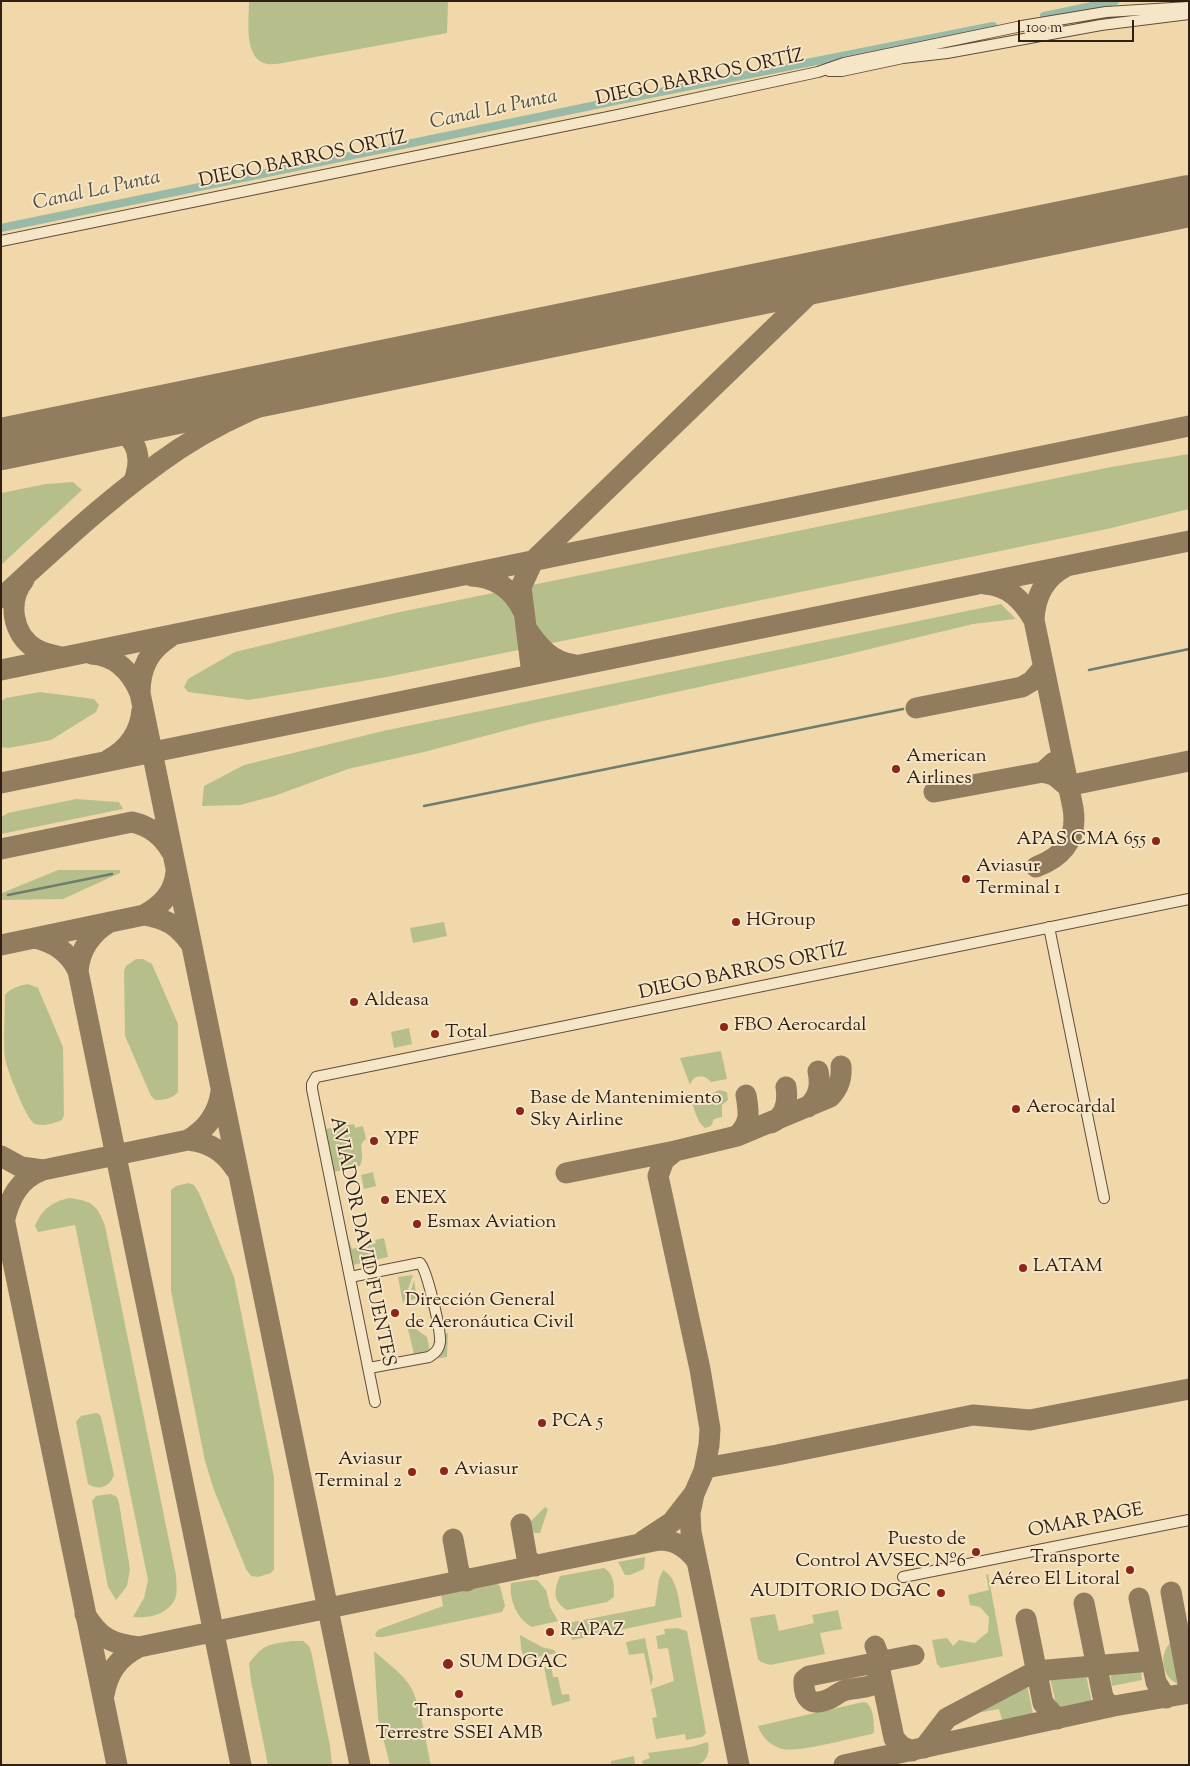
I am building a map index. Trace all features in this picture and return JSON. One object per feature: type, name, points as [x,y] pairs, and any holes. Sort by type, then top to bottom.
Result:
[{"type":"street","name":"DIEGO BARROS ORTÍZ","points":[[1,241],[618,115],[818,72],[844,62],[1022,26],[1106,12],[1189,7]]},
{"type":"street","name":"DIEGO BARROS ORTÍZ","points":[[818,72],[842,71],[903,58],[956,51],[1101,25],[1189,14]]},
{"type":"street","name":"DIEGO BARROS ORTÍZ","points":[[312,1089],[314,1081],[320,1076],[1189,899]]},
{"type":"street","points":[[1049,927],[1104,1198]]},
{"type":"street","name":"AVIADOR DAVID FUENTES","points":[[312,1089],[376,1402]]},
{"type":"street","points":[[350,1277],[420,1263],[425,1270],[440,1336],[436,1352],[429,1357],[370,1368]]},
{"type":"street","name":"OMAR PAGE","points":[[902,1577],[1189,1520]]},
{"type":"green space","points":[[249,1],[448,1],[447,33],[268,64],[260,61],[254,55],[251,47],[248,28]]},
{"type":"green space","points":[[1189,454],[1189,509],[1107,529],[387,677],[249,700],[188,692],[184,687],[188,679],[235,652],[395,613],[1111,467]]},
{"type":"green space","points":[[73,482],[82,490],[1,565],[1,493],[46,484]]},
{"type":"green space","points":[[1001,604],[1016,619],[973,624],[837,657],[534,723],[424,752],[348,769],[274,796],[240,805],[202,806],[204,786],[244,765],[383,731]]},
{"type":"green space","points":[[40,692],[94,699],[99,705],[96,712],[51,740],[9,748],[1,747],[1,701],[6,698]]},
{"type":"green space","points":[[76,799],[119,802],[123,809],[1,834],[1,817],[8,813]]},
{"type":"green space","points":[[58,870],[120,870],[120,873],[63,899],[1,900],[2,893]]},
{"type":"green space","points":[[444,922],[447,936],[413,943],[410,928]]},
{"type":"green space","points":[[136,959],[143,959],[152,964],[178,1024],[178,1092],[170,1098],[155,1100],[151,1096],[125,1036],[124,971],[126,966]]},
{"type":"green space","points":[[28,984],[38,988],[63,1047],[64,1115],[62,1120],[45,1125],[38,1125],[31,1121],[22,1104],[5,1058],[5,995],[15,988]]},
{"type":"green space","points":[[409,1028],[412,1044],[394,1048],[391,1032]]},
{"type":"green space","points":[[721,1051],[727,1079],[711,1082],[705,1077],[699,1076],[690,1085],[680,1058]]},
{"type":"green space","points":[[719,1090],[727,1092],[728,1100],[722,1105],[722,1117],[714,1119],[711,1126],[705,1128],[697,1118],[691,1098],[694,1096],[702,1099]]},
{"type":"green space","points":[[354,1124],[355,1128],[363,1126],[366,1139],[361,1147],[362,1157],[360,1166],[333,1172],[325,1129]]},
{"type":"green space","points":[[373,1172],[376,1186],[364,1189],[361,1175]]},
{"type":"green space","points":[[188,1183],[194,1185],[199,1193],[234,1277],[274,1477],[274,1569],[271,1573],[258,1577],[251,1576],[246,1569],[214,1490],[205,1461],[171,1291],[171,1190],[176,1186]]},
{"type":"green space","points":[[69,1198],[93,1205],[105,1226],[176,1575],[176,1597],[167,1609],[157,1615],[133,1617],[144,1598],[148,1580],[75,1225],[38,1232],[35,1226],[48,1207]]},
{"type":"green space","points":[[384,1238],[388,1257],[353,1265],[349,1240],[352,1249],[376,1243],[375,1240]]},
{"type":"green space","points":[[413,1275],[403,1304],[398,1277]]},
{"type":"green space","points":[[414,1280],[417,1300],[414,1299],[407,1303]]},
{"type":"green space","points":[[407,1325],[412,1326],[427,1337],[430,1352],[414,1354]]},
{"type":"green space","points":[[448,1333],[447,1357],[429,1360],[441,1335]]},
{"type":"green space","points":[[96,1413],[101,1417],[114,1475],[104,1487],[88,1484],[76,1422],[81,1416]]},
{"type":"green space","points":[[111,1494],[117,1497],[119,1503],[130,1569],[127,1586],[116,1600],[108,1587],[92,1501],[96,1496]]},
{"type":"green space","points":[[545,1507],[548,1509],[540,1533],[534,1533],[530,1522]]},
{"type":"green space","points":[[645,1557],[644,1569],[630,1575],[625,1575],[618,1562]]},
{"type":"green space","points":[[604,1568],[612,1577],[614,1597],[607,1602],[567,1610],[562,1607],[556,1595],[556,1586],[560,1576]]},
{"type":"green space","points":[[663,1570],[675,1584],[682,1617],[572,1640],[568,1623],[655,1606],[659,1579]]},
{"type":"green space","points":[[988,1574],[1003,1656],[941,1668],[937,1664],[932,1640],[947,1638],[953,1646],[959,1640],[975,1643],[988,1632],[989,1617],[980,1607],[970,1605],[968,1595],[989,1590],[986,1575]]},
{"type":"green space","points":[[537,1580],[546,1590],[550,1607],[558,1621],[532,1627],[518,1614],[511,1596],[511,1583]]},
{"type":"green space","points":[[496,1583],[500,1586],[505,1606],[502,1612],[383,1637],[375,1635],[380,1629],[443,1606],[441,1594]]},
{"type":"green space","points":[[838,1610],[842,1629],[820,1633],[825,1654],[770,1665],[758,1659],[750,1618],[775,1614],[779,1631],[814,1623],[812,1615]]},
{"type":"green space","points":[[677,1628],[687,1631],[706,1733],[702,1737],[686,1740],[685,1734],[656,1739],[652,1718],[657,1717],[651,1689],[674,1681],[668,1648],[658,1649],[656,1636],[665,1634],[664,1629]]},
{"type":"green space","points":[[520,1635],[542,1647],[554,1650],[556,1653],[529,1659],[522,1652]]},
{"type":"green space","points":[[645,1638],[653,1678],[651,1686],[644,1653],[629,1655],[626,1642]]},
{"type":"green space","points":[[303,1641],[309,1646],[311,1651],[332,1765],[268,1765],[249,1663],[263,1648],[277,1643]]},
{"type":"green space","points":[[1171,1642],[1179,1684],[1169,1677],[1164,1666],[1164,1653]]},
{"type":"green space","points":[[374,1651],[400,1674],[412,1690],[419,1710],[431,1765],[390,1765],[378,1718]]},
{"type":"green space","points":[[551,1665],[553,1677],[558,1677],[562,1695],[569,1694],[570,1701],[552,1706],[544,1667]]},
{"type":"green space","points":[[1141,1668],[1142,1680],[1112,1686],[1110,1672]]},
{"type":"green space","points":[[1086,1675],[1092,1703],[1061,1709],[1057,1708],[1050,1678]]},
{"type":"green space","points":[[1027,1685],[1033,1714],[1002,1720],[999,1709],[971,1714]]},
{"type":"green space","points":[[863,1702],[869,1706],[874,1720],[874,1732],[872,1734],[786,1750],[769,1742],[763,1736],[758,1726]]},
{"type":"green space","points":[[708,1742],[707,1756],[700,1764],[643,1765],[642,1761],[650,1758],[648,1753],[691,1747]]},
{"type":"green space","points":[[634,1756],[635,1765],[611,1765],[611,1761]]},
{"type":"waterway","name":"Canal La Punta","points":[[1044,16],[1115,1]]},
{"type":"waterway","name":"Canal La Punta","points":[[1,228],[625,99],[993,26]]},
{"type":"waterway","points":[[1089,670],[1189,649]]},
{"type":"waterway","points":[[424,806],[903,709]]},
{"type":"waterway","points":[[8,895],[112,874]]},
{"type":"taxiway","points":[[532,674],[521,587],[533,561],[830,274]]},
{"type":"taxiway","points":[[1,598],[65,539],[110,501],[179,449],[251,410],[301,390],[379,367]]},
{"type":"taxiway","points":[[104,423],[122,432],[134,444],[138,460],[134,481]]},
{"type":"taxiway","points":[[1,670],[1189,426]]},
{"type":"taxiway","points":[[1,783],[1189,541]]},
{"type":"taxiway","points":[[1034,620],[1036,604],[1042,589],[1051,577],[1065,567]]},
{"type":"taxiway","points":[[471,576],[487,579],[502,586],[514,596],[523,611]]},
{"type":"taxiway","points":[[24,580],[15,598],[14,607],[17,627],[28,643],[36,649],[62,657]]},
{"type":"taxiway","points":[[984,584],[1000,587],[1014,595],[1034,620],[1073,808],[1073,829],[1067,845],[1054,858],[1036,867]]},
{"type":"taxiway","points":[[526,628],[552,657],[575,665]]},
{"type":"taxiway","points":[[170,637],[156,648],[147,660],[140,684],[140,693],[360,1765]]},
{"type":"taxiway","points":[[91,654],[100,655],[115,661],[132,678],[140,693]]},
{"type":"taxiway","points":[[916,708],[1022,687],[1032,681],[1043,668]]},
{"type":"taxiway","points":[[108,760],[122,751],[132,740],[139,726],[142,710]]},
{"type":"taxiway","points":[[1043,772],[1054,775],[1067,786],[1189,761]]},
{"type":"taxiway","points":[[934,792],[1043,772],[1054,762]]},
{"type":"taxiway","points":[[1,849],[132,822],[155,832],[164,840],[171,851]]},
{"type":"taxiway","points":[[1,945],[144,915],[162,903],[166,898],[173,886],[176,872]]},
{"type":"taxiway","points":[[144,915],[171,924],[191,944]]},
{"type":"taxiway","points":[[110,922],[97,931],[88,942],[81,956],[78,971],[241,1765]]},
{"type":"taxiway","points":[[34,938],[48,942],[60,949],[70,958],[78,971]]},
{"type":"taxiway","points":[[566,1173],[675,1151],[737,1136],[830,1097],[839,1083],[841,1066]]},
{"type":"taxiway","points":[[808,1107],[815,1099],[818,1090],[818,1071]]},
{"type":"taxiway","points":[[771,1123],[783,1113],[787,1098],[786,1087]]},
{"type":"taxiway","points":[[1,1156],[21,1167],[43,1170],[188,1140],[206,1126],[214,1114],[221,1092]]},
{"type":"taxiway","points":[[737,1136],[747,1122],[748,1107],[746,1095]]},
{"type":"taxiway","points":[[188,1140],[203,1143],[216,1149],[227,1158],[236,1170]]},
{"type":"taxiway","points":[[675,1151],[664,1160],[658,1176],[700,1369],[710,1429],[704,1471],[694,1494],[690,1513],[691,1532],[739,1765]]},
{"type":"taxiway","points":[[4,1223],[16,1190],[27,1179],[43,1170]]},
{"type":"taxiway","points":[[1,1204],[117,1765]]},
{"type":"taxiway","points":[[705,1468],[973,1415],[1030,1420],[1189,1389]]},
{"type":"taxiway","points":[[643,1541],[672,1522],[693,1495]]},
{"type":"taxiway","points":[[521,1524],[527,1558],[535,1566]]},
{"type":"taxiway","points":[[453,1539],[459,1572],[467,1581]]},
{"type":"taxiway","points":[[85,1614],[96,1629],[107,1638],[121,1644],[139,1647],[659,1540],[671,1541],[681,1546],[697,1561]]},
{"type":"taxiway","points":[[1171,1592],[1189,1688]]},
{"type":"taxiway","points":[[1139,1598],[1156,1682],[1166,1698]]},
{"type":"taxiway","points":[[1084,1603],[1103,1697],[1108,1704],[1114,1706]]},
{"type":"taxiway","points":[[1026,1619],[1043,1703],[1057,1719]]},
{"type":"taxiway","points":[[875,1646],[879,1657],[886,1660],[880,1671],[894,1738],[901,1746],[912,1751]]},
{"type":"taxiway","points":[[104,1695],[108,1679],[115,1666],[125,1656],[139,1647]]},
{"type":"taxiway","points":[[881,1676],[874,1684],[843,1691],[831,1698],[817,1702],[809,1700],[804,1687],[804,1680],[809,1676],[914,1655]]},
{"type":"taxiway","points":[[924,1748],[947,1718],[1036,1671],[1151,1661]]},
{"type":"taxiway","points":[[844,1765],[1114,1706],[1189,1693]]},
{"type":"runway","points":[[1,444],[1189,201]]},
{"type":"place","name":"American Airlines","points":[[896,769]]},
{"type":"place","name":"APAS CMA 655","points":[[1156,841]]},
{"type":"place","name":"Aviasur Terminal 1","points":[[966,879]]},
{"type":"place","name":"HGroup","points":[[736,922]]},
{"type":"place","name":"Aldeasa","points":[[354,1002]]},
{"type":"place","name":"FBO Aerocardal","points":[[724,1027]]},
{"type":"place","name":"Total","points":[[435,1034]]},
{"type":"place","name":"Aerocardal","points":[[1016,1109]]},
{"type":"place","name":"Base de Mantenimiento Sky Airline","points":[[520,1111]]},
{"type":"place","name":"YPF","points":[[374,1141]]},
{"type":"place","name":"ENEX","points":[[385,1200]]},
{"type":"place","name":"Esmax Aviation","points":[[417,1224]]},
{"type":"place","name":"LATAM","points":[[1023,1268]]},
{"type":"place","name":"Dirección General de Aeronáutica Civil","points":[[395,1313]]},
{"type":"place","name":"PCA 5","points":[[542,1423]]},
{"type":"place","name":"Aviasur","points":[[444,1471]]},
{"type":"place","name":"Aviasur Terminal 2","points":[[412,1472]]},
{"type":"place","name":"Puesto de Control AVSEC Nº6","points":[[976,1552]]},
{"type":"place","name":"Transporte Aéreo El Litoral","points":[[1130,1570]]},
{"type":"place","name":"AUDITORIO DGAC","points":[[941,1593]]},
{"type":"place","name":"RAPAZ","points":[[550,1632]]},
{"type":"place","name":"SUM DGAC","points":[[448,1664]]},
{"type":"place","name":"Transporte Terrestre SSEI AMB","points":[[459,1694]]}]
